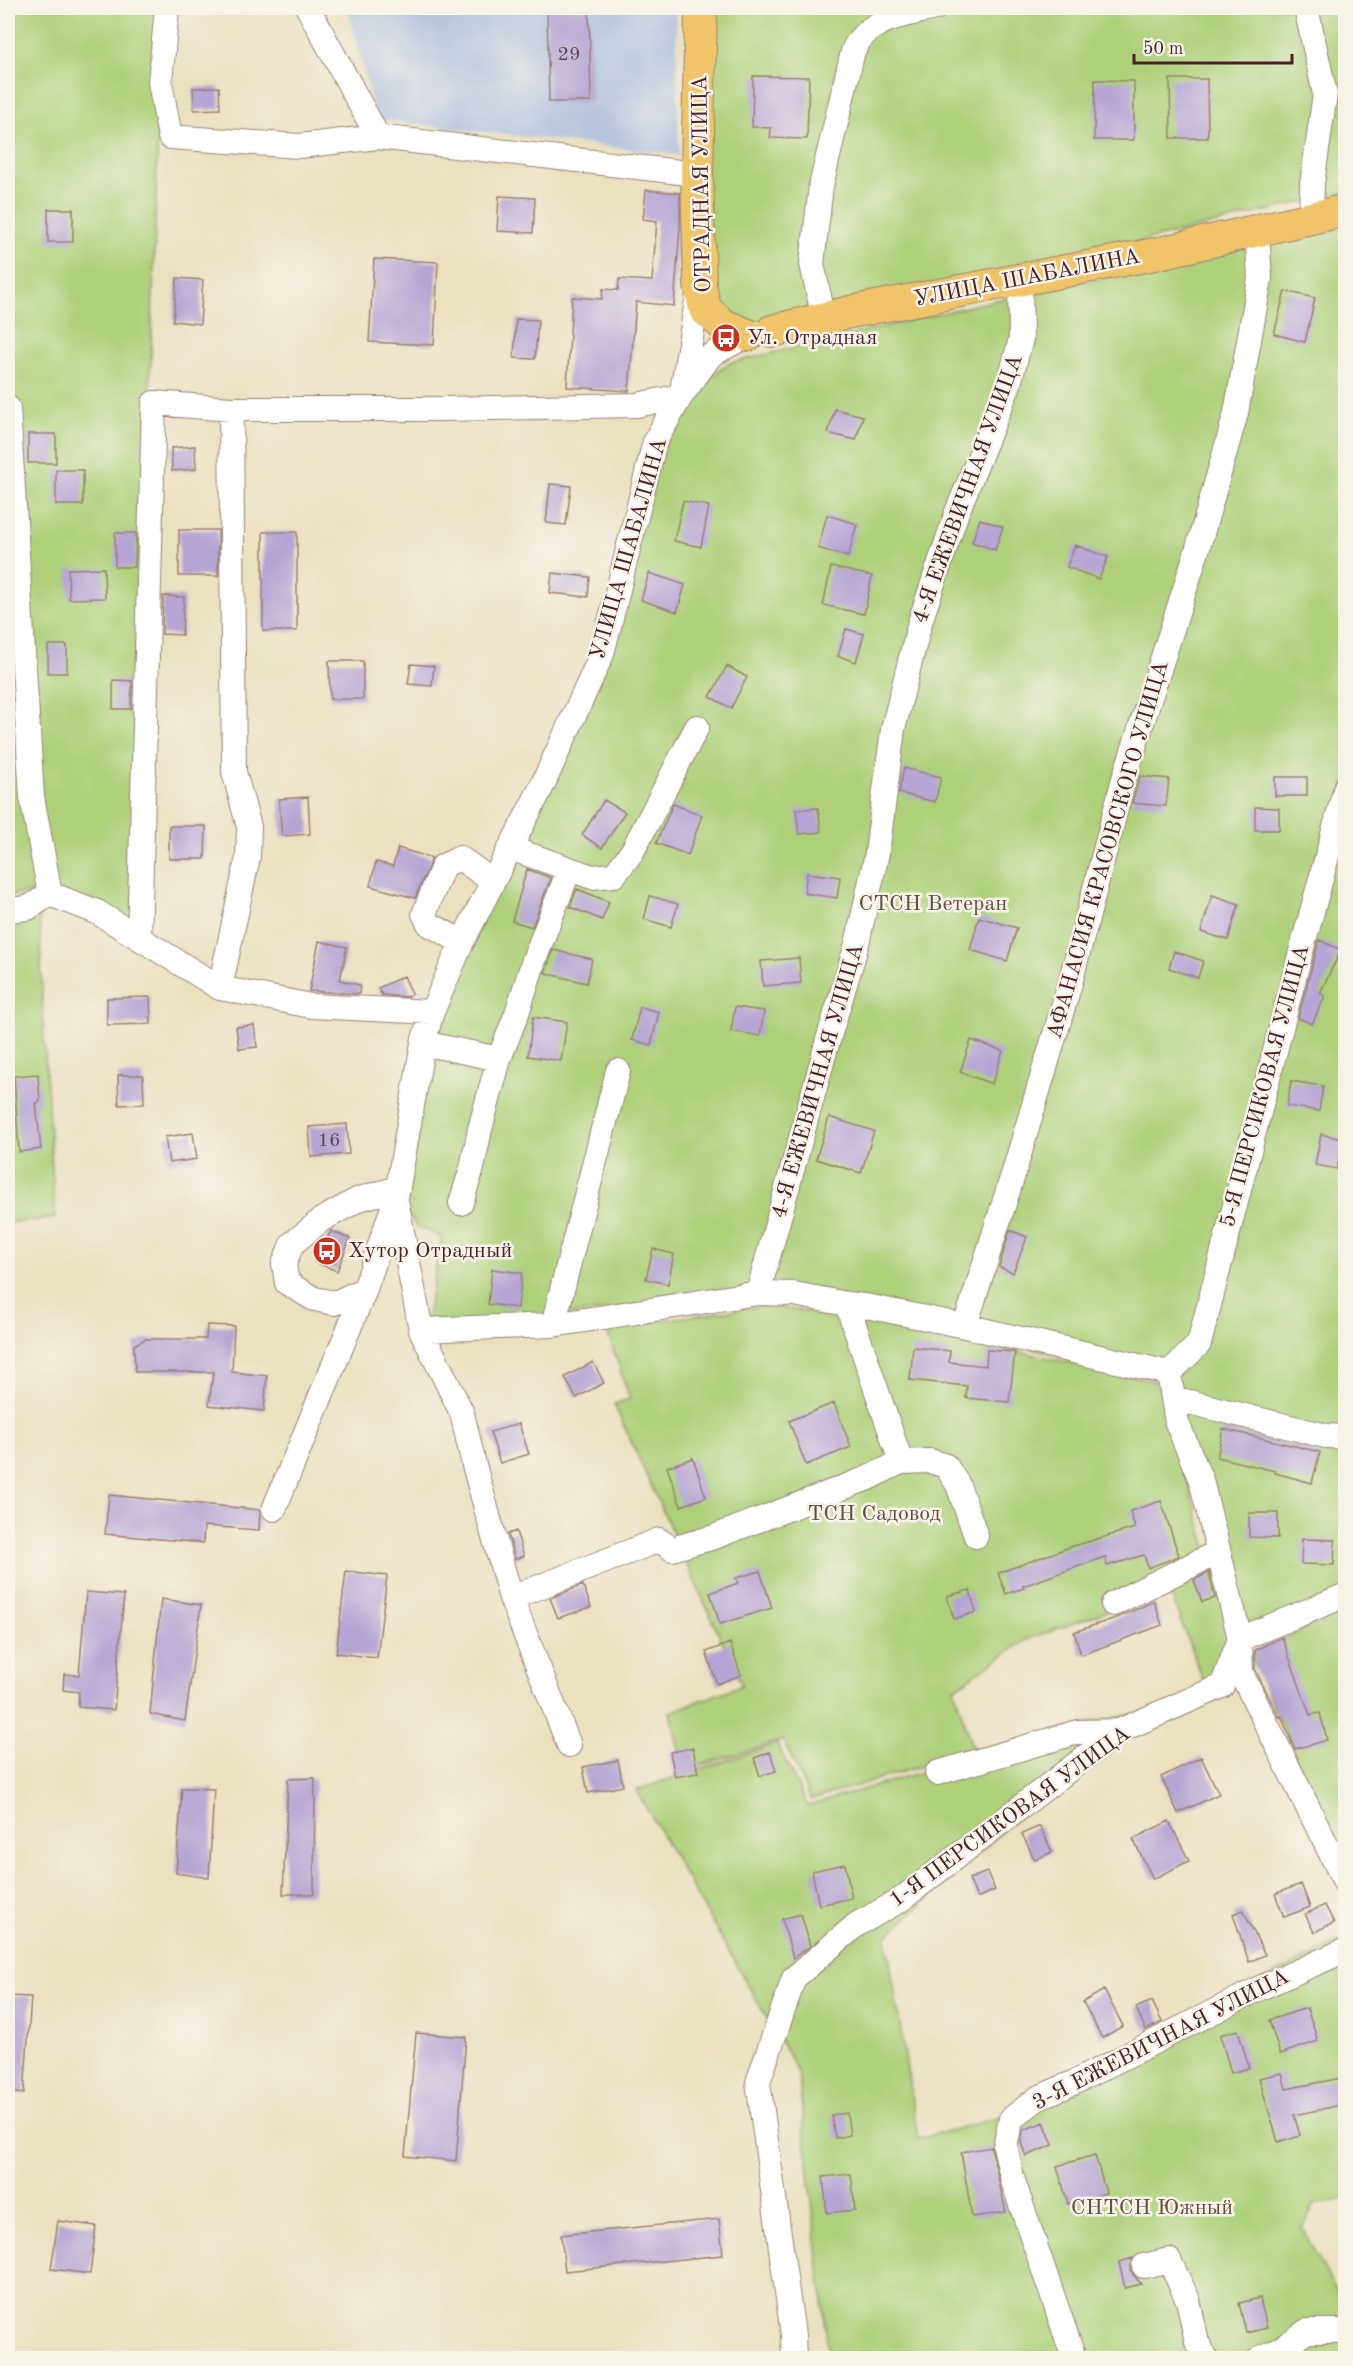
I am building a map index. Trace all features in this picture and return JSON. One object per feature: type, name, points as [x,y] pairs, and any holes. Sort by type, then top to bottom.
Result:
[{"type":"main road","name":"ОТРАДНАЯ УЛИЦА","points":[[701,8],[697,174],[700,285],[705,309],[723,325],[760,333]]},
{"type":"main road","name":"УЛИЦА ШАБАЛИНА","points":[[760,333],[1020,279],[1155,254],[1346,210]]},
{"type":"street","points":[[168,8],[160,82],[170,137],[299,146],[378,137],[697,174]]},
{"type":"street","points":[[308,8],[378,137]]},
{"type":"street","points":[[824,319],[812,264],[821,186],[853,51],[865,32],[874,25],[935,8]]},
{"type":"street","points":[[1306,8],[1325,94],[1312,184],[1311,217]]},
{"type":"street","name":"АФАНАСИЯ КРАСОВСКОГО УЛИЦА","points":[[964,1326],[1030,1120],[1069,987],[1123,782],[1197,551],[1236,413],[1260,279],[1257,229]]},
{"type":"street","name":"4-Я ЕЖЕВИЧНАЯ УЛИЦА","points":[[758,1293],[857,944],[877,853],[894,729],[920,622],[957,512],[1008,387],[1021,339],[1020,279]]},
{"type":"street","points":[[139,938],[154,403],[231,409],[434,409],[637,405],[681,396],[700,285]]},
{"type":"street","name":"УЛИЦА ШАБАЛИНА","points":[[274,1509],[364,1290],[397,1193],[423,1043],[432,1012],[462,942],[482,907],[492,881],[542,786],[602,654],[655,441],[681,396],[711,355],[760,333]]},
{"type":"street","points":[[8,408],[32,797],[50,894]]},
{"type":"street","points":[[220,988],[248,857],[249,827],[234,772],[231,409]]},
{"type":"street","points":[[510,848],[592,877],[614,874],[632,852],[697,727]]},
{"type":"street","name":"5-Я ПЕРСИКОВАЯ УЛИЦА","points":[[1168,1373],[1199,1344],[1346,787]]},
{"type":"street","points":[[462,942],[429,924],[424,914],[443,866],[460,858],[492,881]]},
{"type":"street","points":[[460,1203],[472,1168],[499,1059],[569,870]]},
{"type":"street","points":[[18,909],[50,894],[97,912],[220,988],[311,1006],[432,1012]]},
{"type":"street","points":[[423,1043],[499,1059]]},
{"type":"street","points":[[554,1325],[618,1071]]},
{"type":"street","points":[[364,1290],[335,1303],[314,1299],[287,1283],[284,1264],[292,1244],[321,1220],[359,1199],[397,1193],[422,1330],[462,1413],[511,1598],[569,1745]]},
{"type":"street","points":[[422,1330],[554,1325],[758,1293],[794,1294],[964,1326],[1168,1373],[1177,1423],[1201,1480],[1240,1639],[1241,1674],[1346,1884]]},
{"type":"street","points":[[847,1304],[901,1462]]},
{"type":"street","points":[[1173,1398],[1326,1436],[1346,1437]]},
{"type":"street","points":[[511,1598],[659,1540],[672,1549],[714,1537],[868,1478],[901,1462],[930,1461],[946,1466],[958,1485],[976,1536]]},
{"type":"street","points":[[1113,1604],[1218,1552]]},
{"type":"street","points":[[1240,1639],[1346,1595]]},
{"type":"street","name":"1-Я ПЕРСИКОВАЯ УЛИЦА","points":[[794,2358],[792,2323],[758,2082],[794,1978],[856,1925],[899,1901],[1119,1731],[1222,1686],[1240,1639]]},
{"type":"street","points":[[937,1773],[1078,1732],[1119,1731]]},
{"type":"street","name":"3-Я ЕЖЕВИЧНАЯ УЛИЦА","points":[[1074,2358],[1013,2181],[1005,2146],[1011,2120],[1038,2098],[1076,2082],[1260,1988],[1346,1950]]},
{"type":"street","points":[[1144,2266],[1169,2260],[1188,2300],[1197,2342],[1206,2358]]},
{"type":"street","points":[[1260,2358],[1278,2351],[1307,2331],[1346,2331]]},
{"type":"shaded area","points":[[348,8],[676,8],[679,155],[376,119]]},
{"type":"green space","points":[[8,8],[159,8],[158,133],[133,926],[40,892],[8,896]]},
{"type":"green space","points":[[701,8],[1345,8],[1345,192],[772,331],[723,325],[700,285]]},
{"type":"green space","name":"СТСН Ветеран","points":[[1345,227],[1345,1597],[1248,1643],[1165,1379],[874,1312],[760,1299],[425,1326],[442,1237],[417,1227],[393,1193],[412,1086],[595,657],[678,399],[730,363],[983,303]]},
{"type":"green space","points":[[39,908],[43,1021],[55,1218],[8,1223],[8,911]]},
{"type":"green space","name":"ТСН Садовод","points":[[762,1306],[859,1317],[1159,1382],[1233,1639],[1233,1677],[1205,1686],[1169,1589],[1026,1640],[954,1689],[973,1750],[811,1800],[783,1740],[684,1770],[670,1712],[742,1685],[614,1404],[630,1399],[606,1328]]},
{"type":"green space","points":[[1345,1609],[1345,1867],[1250,1655]]},
{"type":"green space","name":"СНТСН Южный","points":[[1130,1715],[886,1937],[918,2139],[1001,2117],[1345,1938],[1345,2199],[1314,2205],[1302,2228],[1345,2308],[1345,2358],[829,2358],[798,2072],[636,1790],[777,1744],[808,1806],[1083,1724]]},
{"type":"building","points":[[547,8],[589,8],[591,102],[549,102]]},
{"type":"building","points":[[753,76],[809,77],[807,139],[770,138],[771,128],[752,127]]},
{"type":"building","points":[[1170,79],[1207,79],[1208,138],[1171,138]]},
{"type":"building","points":[[1095,80],[1134,81],[1134,140],[1094,140]]},
{"type":"building","points":[[219,87],[220,109],[194,110],[193,88]]},
{"type":"building","points":[[646,190],[680,193],[680,227],[674,306],[636,302],[629,391],[567,387],[572,297],[602,299],[603,289],[618,290],[619,279],[652,281],[657,221],[643,219]]},
{"type":"building","points":[[499,196],[535,198],[533,233],[497,231]]},
{"type":"building","points":[[48,209],[73,209],[73,242],[48,242]]},
{"type":"building","points":[[374,259],[438,262],[434,345],[369,342]]},
{"type":"building","points":[[177,278],[203,280],[200,324],[173,321]]},
{"type":"building","points":[[1285,291],[1315,298],[1305,342],[1274,334]]},
{"type":"building","points":[[516,319],[538,320],[535,359],[514,358]]},
{"type":"building","points":[[835,409],[863,416],[856,440],[828,433]]},
{"type":"building","points":[[28,434],[56,434],[56,463],[28,463]]},
{"type":"building","points":[[195,446],[196,469],[172,471],[171,448]]},
{"type":"building","points":[[56,470],[83,470],[83,505],[56,505]]},
{"type":"building","points":[[550,484],[571,486],[566,525],[546,523]]},
{"type":"building","points":[[683,501],[709,506],[701,547],[674,541]]},
{"type":"building","points":[[827,515],[857,524],[848,557],[818,548]]},
{"type":"building","points":[[980,519],[1003,527],[995,550],[972,542]]},
{"type":"building","points":[[179,530],[218,530],[218,576],[179,576]]},
{"type":"building","points":[[263,532],[297,532],[297,631],[263,631]]},
{"type":"building","points":[[115,533],[136,533],[135,567],[115,567]]},
{"type":"building","points":[[1075,545],[1108,557],[1099,579],[1067,567]]},
{"type":"building","points":[[831,567],[872,576],[864,614],[823,605]]},
{"type":"building","points":[[104,568],[105,598],[69,599],[68,569]]},
{"type":"building","points":[[552,573],[590,577],[588,597],[550,593]]},
{"type":"building","points":[[649,573],[685,585],[677,612],[641,600]]},
{"type":"building","points":[[163,596],[184,597],[182,635],[162,634]]},
{"type":"building","points":[[846,629],[864,634],[856,662],[838,656]]},
{"type":"building","points":[[48,645],[67,645],[67,673],[48,673]]},
{"type":"building","points":[[329,661],[363,661],[363,699],[330,699]]},
{"type":"building","points":[[411,664],[434,666],[432,686],[408,684]]},
{"type":"building","points":[[727,666],[747,677],[731,708],[710,697]]},
{"type":"building","points":[[113,680],[132,681],[131,709],[113,709]]},
{"type":"building","points":[[904,768],[941,777],[935,802],[899,793]]},
{"type":"building","points":[[1140,776],[1169,779],[1166,806],[1132,803]]},
{"type":"building","points":[[1275,777],[1307,777],[1307,796],[1275,796]]},
{"type":"building","points":[[308,797],[310,834],[282,836],[279,799]]},
{"type":"building","points":[[604,800],[625,812],[602,848],[582,835]]},
{"type":"building","points":[[673,804],[702,815],[688,855],[656,843]]},
{"type":"building","points":[[1255,807],[1279,808],[1279,830],[1255,830]]},
{"type":"building","points":[[818,808],[821,832],[799,834],[796,810]]},
{"type":"building","points":[[169,826],[206,826],[205,859],[169,859]]},
{"type":"building","points":[[398,848],[432,858],[415,898],[370,886],[376,862],[393,866]]},
{"type":"building","points":[[527,869],[551,878],[532,927],[512,921]]},
{"type":"building","points":[[807,873],[840,877],[837,898],[804,893]]},
{"type":"building","points":[[577,889],[609,902],[602,920],[570,907]]},
{"type":"building","points":[[1212,895],[1239,904],[1228,940],[1201,932]]},
{"type":"building","points":[[650,896],[678,904],[671,927],[644,919]]},
{"type":"building","points":[[979,917],[1017,928],[1007,961],[970,950]]},
{"type":"building","points":[[1319,940],[1341,950],[1320,993],[1325,996],[1312,1024],[1298,1018]]},
{"type":"building","points":[[319,941],[347,947],[340,980],[360,985],[359,994],[309,991]]},
{"type":"building","points":[[553,950],[592,959],[587,983],[545,973]]},
{"type":"building","points":[[1174,951],[1203,961],[1198,978],[1169,968]]},
{"type":"building","points":[[799,958],[801,983],[763,986],[761,961]]},
{"type":"building","points":[[404,976],[412,994],[407,997],[382,995],[378,988]]},
{"type":"building","points":[[150,997],[151,1024],[107,1025],[107,998]]},
{"type":"building","points":[[640,1007],[659,1012],[651,1045],[632,1040]]},
{"type":"building","points":[[735,1007],[764,1011],[760,1036],[731,1031]]},
{"type":"building","points":[[533,1017],[567,1022],[561,1061],[528,1056]]},
{"type":"building","points":[[254,1025],[257,1047],[239,1049],[236,1027]]},
{"type":"building","points":[[971,1040],[1003,1051],[992,1084],[960,1072]]},
{"type":"building","points":[[38,1074],[40,1102],[36,1103],[41,1149],[19,1152],[14,1076]]},
{"type":"building","points":[[118,1075],[143,1075],[144,1104],[119,1105]]},
{"type":"building","points":[[1291,1081],[1323,1086],[1319,1111],[1287,1106]]},
{"type":"building","points":[[829,1117],[874,1131],[861,1173],[816,1159]]},
{"type":"building","points":[[347,1124],[349,1154],[311,1157],[309,1127]]},
{"type":"building","points":[[193,1133],[197,1159],[169,1163],[165,1137]]},
{"type":"building","points":[[1321,1134],[1343,1139],[1337,1169],[1315,1165]]},
{"type":"building","points":[[1010,1230],[1027,1237],[1013,1273],[999,1267]]},
{"type":"building","points":[[331,1231],[350,1239],[337,1271],[315,1262]]},
{"type":"building","points":[[653,1249],[674,1254],[668,1284],[646,1279]]},
{"type":"building","points":[[492,1269],[522,1273],[518,1308],[488,1304]]},
{"type":"building","points":[[207,1325],[234,1326],[232,1372],[267,1376],[264,1411],[209,1405],[213,1372],[135,1372],[134,1345],[145,1339],[206,1339]]},
{"type":"building","points":[[913,1347],[950,1351],[949,1362],[986,1366],[987,1350],[1015,1352],[1009,1402],[966,1398],[967,1386],[910,1380]]},
{"type":"building","points":[[593,1362],[604,1383],[576,1398],[565,1377]]},
{"type":"building","points":[[834,1403],[851,1447],[806,1465],[789,1421]]},
{"type":"building","points":[[519,1424],[529,1454],[500,1463],[490,1432]]},
{"type":"building","points":[[1223,1429],[1320,1452],[1312,1483],[1275,1473],[1275,1471],[1217,1457]]},
{"type":"building","points":[[693,1458],[706,1497],[681,1506],[667,1467]]},
{"type":"building","points":[[109,1495],[260,1510],[259,1530],[204,1526],[203,1543],[105,1534]]},
{"type":"building","points":[[1161,1501],[1179,1556],[1148,1568],[1144,1555],[1107,1566],[1105,1557],[1006,1594],[998,1573],[1070,1547],[1135,1528],[1130,1511]]},
{"type":"building","points":[[1249,1513],[1278,1513],[1278,1538],[1249,1537]]},
{"type":"building","points":[[516,1531],[524,1556],[515,1559],[508,1534]]},
{"type":"building","points":[[1302,1539],[1335,1540],[1334,1565],[1301,1564]]},
{"type":"building","points":[[346,1571],[387,1576],[377,1658],[336,1653]]},
{"type":"building","points":[[760,1571],[772,1608],[720,1624],[710,1593],[738,1583],[736,1578]]},
{"type":"building","points":[[1209,1572],[1215,1598],[1202,1602],[1194,1580]]},
{"type":"building","points":[[583,1585],[591,1607],[558,1618],[550,1598]]},
{"type":"building","points":[[970,1590],[976,1612],[954,1619],[947,1596]]},
{"type":"building","points":[[86,1592],[124,1595],[114,1710],[78,1707],[79,1692],[63,1690],[64,1674],[79,1675]]},
{"type":"building","points":[[161,1599],[201,1605],[185,1721],[150,1714]]},
{"type":"building","points":[[1154,1601],[1162,1625],[1081,1655],[1074,1632],[1119,1617]]},
{"type":"building","points":[[1282,1637],[1310,1715],[1320,1713],[1327,1740],[1295,1749],[1281,1716],[1279,1717],[1255,1669],[1255,1650]]},
{"type":"building","points":[[730,1643],[741,1675],[717,1684],[706,1652]]},
{"type":"building","points":[[693,1748],[698,1773],[675,1777],[670,1752]]},
{"type":"building","points":[[770,1752],[776,1771],[760,1776],[754,1758]]},
{"type":"building","points":[[1201,1757],[1219,1794],[1178,1813],[1161,1777]]},
{"type":"building","points":[[618,1760],[623,1786],[588,1793],[583,1767]]},
{"type":"building","points":[[315,1778],[314,1894],[283,1894],[288,1779]]},
{"type":"building","points":[[182,1788],[214,1789],[209,1878],[176,1873]]},
{"type":"building","points":[[1169,1821],[1189,1861],[1153,1879],[1133,1839]]},
{"type":"building","points":[[1040,1826],[1052,1852],[1035,1860],[1022,1834]]},
{"type":"building","points":[[845,1864],[852,1898],[819,1905],[812,1871]]},
{"type":"building","points":[[987,1872],[995,1890],[977,1898],[969,1879]]},
{"type":"building","points":[[1301,1884],[1310,1907],[1284,1917],[1275,1894]]},
{"type":"building","points":[[1325,1905],[1334,1923],[1314,1932],[1305,1914]]},
{"type":"building","points":[[1243,1910],[1265,1955],[1249,1962],[1233,1914]]},
{"type":"building","points":[[801,1914],[810,1946],[793,1958],[782,1919]]},
{"type":"building","points":[[1104,1990],[1123,2026],[1102,2038],[1083,2002]]},
{"type":"building","points":[[8,1996],[31,1997],[24,2094],[8,2092]]},
{"type":"building","points":[[1152,2001],[1162,2022],[1146,2030],[1136,2008]]},
{"type":"building","points":[[1307,2008],[1318,2041],[1280,2054],[1269,2020]]},
{"type":"building","points":[[1238,2030],[1249,2068],[1231,2073],[1220,2035]]},
{"type":"building","points":[[416,2033],[466,2037],[456,2161],[405,2156]]},
{"type":"building","points":[[1282,2073],[1286,2089],[1346,2077],[1346,2104],[1294,2115],[1300,2135],[1278,2142],[1259,2078]]},
{"type":"building","points":[[847,2113],[850,2135],[835,2138],[831,2115]]},
{"type":"building","points":[[1044,2122],[1053,2145],[1026,2156],[1021,2142],[1023,2130]]},
{"type":"building","points":[[991,2147],[1006,2212],[972,2217],[961,2152]]},
{"type":"building","points":[[1095,2155],[1106,2193],[1068,2204],[1057,2166]]},
{"type":"building","points":[[851,2174],[855,2210],[827,2213],[823,2177]]},
{"type":"building","points":[[719,2219],[723,2255],[565,2271],[561,2235]]},
{"type":"building","points":[[58,2221],[96,2226],[90,2274],[51,2269]]},
{"type":"building","points":[[1133,2258],[1130,2270],[1141,2284],[1125,2288],[1119,2262]]},
{"type":"building","points":[[1260,2298],[1267,2328],[1246,2333],[1239,2303]]},
{"type":"place","name":"Ул. Отрадная","points":[[726,338]]},
{"type":"place","name":"Хутор Отрадный","points":[[327,1251]]}]
